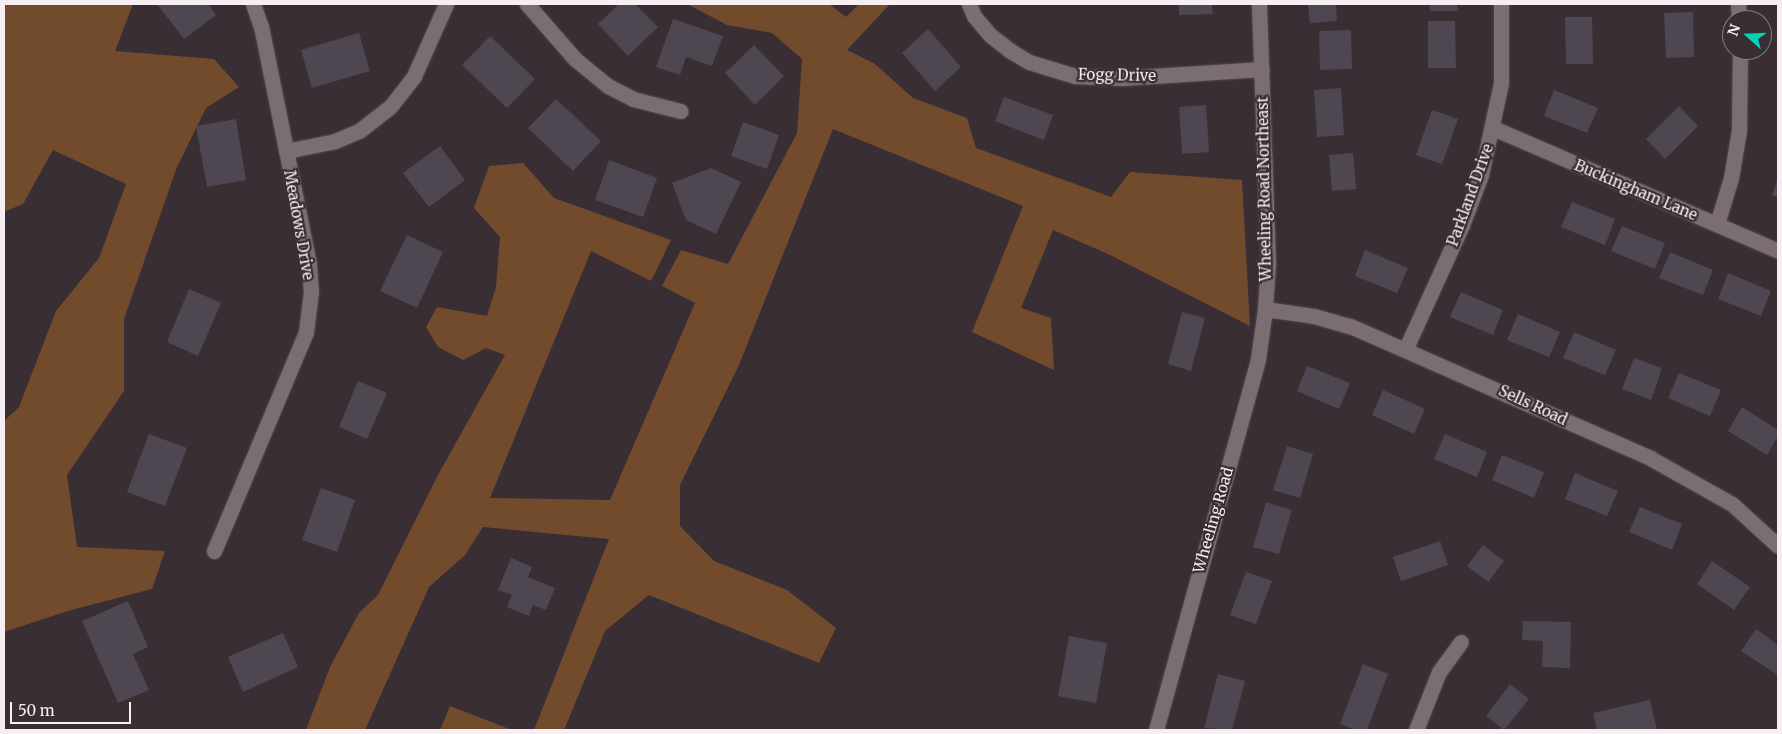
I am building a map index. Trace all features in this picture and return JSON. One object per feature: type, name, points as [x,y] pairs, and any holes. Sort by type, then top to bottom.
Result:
[{"type":"street","name":"Meadows Drive","points":[[214,551],[306,332],[309,313],[309,264],[261,27],[253,4]]},
{"type":"street","points":[[286,151],[335,141],[359,131],[390,107],[414,76],[446,4]]},
{"type":"street","points":[[528,4],[575,59],[608,86],[633,99],[680,111]]},
{"type":"street","name":"Fogg Drive","points":[[969,4],[974,16],[990,35],[1009,50],[1030,62],[1075,76],[1122,78],[1262,69]]},
{"type":"street","points":[[1259,4],[1262,69]]},
{"type":"street","name":"Parkland Drive","points":[[1406,348],[1464,220],[1493,128],[1502,59],[1501,4]]},
{"type":"street","points":[[1717,224],[1731,178],[1739,130],[1740,60]]},
{"type":"street","name":"Wheeling Road Northeast","points":[[1262,69],[1268,263],[1265,309]]},
{"type":"street","name":"Buckingham Lane","points":[[1493,128],[1778,251]]},
{"type":"street","name":"Sells Road","points":[[1265,309],[1314,316],[1350,326],[1406,348],[1692,479],[1732,504],[1778,546]]},
{"type":"street","name":"Wheeling Road","points":[[1156,730],[1258,359],[1265,309]]},
{"type":"street","points":[[1416,730],[1435,680],[1461,642]]},
{"type":"shaded area","points":[[4,4],[133,4],[115,51],[214,59],[239,87],[206,108],[177,167],[124,319],[124,391],[67,475],[77,547],[165,551],[152,589],[71,610],[4,632],[4,421],[19,407],[56,311],[99,258],[126,184],[53,150],[23,204],[4,212]]},
{"type":"shaded area","points":[[687,4],[829,4],[846,17],[859,4],[890,4],[847,50],[875,64],[913,98],[967,118],[976,148],[1111,197],[1130,172],[1242,180],[1250,326],[1108,254],[1053,230],[1021,308],[1051,318],[1054,370],[972,332],[1023,206],[833,129],[739,365],[680,485],[680,526],[714,561],[787,590],[836,628],[819,663],[649,595],[605,631],[564,730],[534,730],[609,539],[483,527],[465,555],[429,587],[365,730],[306,730],[330,667],[359,613],[378,595],[439,473],[505,355],[486,348],[463,360],[438,347],[426,327],[437,307],[487,316],[496,287],[500,237],[474,208],[489,166],[523,163],[554,198],[671,240],[651,281],[591,251],[490,498],[610,500],[695,303],[662,286],[681,250],[728,264],[797,133],[802,59],[772,33],[727,25]]},
{"type":"shaded area","points":[[450,706],[512,730],[440,730]]},
{"type":"building","points":[[157,4],[208,4],[216,15],[184,39]]},
{"type":"building","points":[[619,4],[635,4],[658,27],[628,56],[598,24]]},
{"type":"building","points":[[1179,4],[1212,4],[1213,14],[1179,15]]},
{"type":"building","points":[[1308,4],[1336,4],[1337,21],[1310,23]]},
{"type":"building","points":[[1430,4],[1457,4],[1458,11],[1430,11]]},
{"type":"building","points":[[1693,12],[1694,57],[1666,58],[1664,13]]},
{"type":"building","points":[[1565,17],[1592,17],[1593,64],[1566,64]]},
{"type":"building","points":[[673,19],[723,36],[712,66],[686,57],[680,75],[656,67]]},
{"type":"building","points":[[1428,21],[1455,21],[1456,68],[1428,68]]},
{"type":"building","points":[[928,29],[961,67],[935,91],[902,53]]},
{"type":"building","points":[[1351,30],[1352,69],[1320,70],[1319,31]]},
{"type":"building","points":[[359,33],[370,71],[312,88],[301,50]]},
{"type":"building","points":[[490,36],[535,79],[507,108],[462,65]]},
{"type":"building","points":[[754,45],[784,76],[755,105],[725,73]]},
{"type":"building","points":[[1341,88],[1344,135],[1317,137],[1314,90]]},
{"type":"building","points":[[1554,90],[1598,108],[1587,133],[1544,116]]},
{"type":"building","points":[[1004,97],[1053,115],[1044,140],[995,121]]},
{"type":"building","points":[[556,99],[601,141],[573,171],[528,128]]},
{"type":"building","points":[[1206,105],[1209,152],[1182,154],[1179,107]]},
{"type":"building","points":[[1679,106],[1698,126],[1665,159],[1646,139]]},
{"type":"building","points":[[1432,110],[1458,119],[1442,164],[1416,155]]},
{"type":"building","points":[[236,119],[246,180],[207,187],[196,126]]},
{"type":"building","points":[[743,122],[779,135],[767,169],[731,156]]},
{"type":"building","points":[[440,146],[465,180],[429,207],[403,173]]},
{"type":"building","points":[[1353,153],[1356,189],[1332,191],[1329,155]]},
{"type":"building","points":[[609,160],[657,178],[643,217],[595,200]]},
{"type":"building","points":[[711,168],[741,182],[716,234],[686,220],[672,183]]},
{"type":"building","points":[[1778,178],[1778,198],[1772,195]]},
{"type":"building","points":[[1572,202],[1615,219],[1605,245],[1561,227]]},
{"type":"building","points":[[1622,226],[1665,243],[1655,269],[1611,251]]},
{"type":"building","points":[[407,235],[443,252],[417,308],[380,291]]},
{"type":"building","points":[[1365,250],[1408,268],[1397,293],[1355,276]]},
{"type":"building","points":[[1670,252],[1713,270],[1703,295],[1659,278]]},
{"type":"building","points":[[1728,273],[1771,291],[1761,316],[1718,299]]},
{"type":"building","points":[[189,289],[221,303],[198,356],[167,342]]},
{"type":"building","points":[[1461,292],[1503,310],[1493,335],[1450,317]]},
{"type":"building","points":[[1182,312],[1205,318],[1191,371],[1168,364]]},
{"type":"building","points":[[1518,314],[1560,332],[1549,357],[1507,340]]},
{"type":"building","points":[[1574,332],[1616,350],[1605,375],[1563,358]]},
{"type":"building","points":[[1634,358],[1662,368],[1651,400],[1622,389]]},
{"type":"building","points":[[1307,366],[1350,383],[1339,409],[1297,391]]},
{"type":"building","points":[[1679,373],[1721,390],[1710,416],[1668,398]]},
{"type":"building","points":[[358,381],[387,393],[367,439],[339,427]]},
{"type":"building","points":[[1383,390],[1425,409],[1414,434],[1372,415]]},
{"type":"building","points":[[1742,407],[1778,430],[1778,436],[1767,455],[1728,431]]},
{"type":"building","points":[[149,434],[187,448],[165,506],[127,492]]},
{"type":"building","points":[[1445,434],[1487,452],[1477,477],[1434,459]]},
{"type":"building","points":[[1287,446],[1313,454],[1300,498],[1273,490]]},
{"type":"building","points":[[1502,455],[1544,472],[1534,498],[1492,480]]},
{"type":"building","points":[[1575,473],[1618,491],[1607,516],[1565,499]]},
{"type":"building","points":[[321,488],[355,500],[337,552],[302,540]]},
{"type":"building","points":[[1266,502],[1292,510],[1279,554],[1253,547]]},
{"type":"building","points":[[1640,507],[1682,524],[1672,550],[1629,532]]},
{"type":"building","points":[[1440,541],[1448,565],[1401,581],[1393,557]]},
{"type":"building","points":[[1483,545],[1504,561],[1488,582],[1467,566]]},
{"type":"building","points":[[511,558],[532,567],[528,577],[555,588],[546,610],[533,605],[529,616],[507,607],[512,595],[498,590]]},
{"type":"building","points":[[1712,561],[1750,587],[1734,610],[1697,584]]},
{"type":"building","points":[[1246,572],[1272,581],[1256,624],[1230,615]]},
{"type":"building","points":[[128,601],[148,647],[133,654],[149,690],[118,703],[82,621]]},
{"type":"building","points":[[1523,621],[1571,622],[1570,668],[1542,667],[1543,641],[1522,640]]},
{"type":"building","points":[[1756,629],[1778,645],[1778,675],[1741,651]]},
{"type":"building","points":[[283,633],[298,667],[243,692],[228,657]]},
{"type":"building","points":[[1069,636],[1107,643],[1096,703],[1058,696]]},
{"type":"building","points":[[1363,664],[1388,674],[1367,730],[1356,730],[1340,724]]},
{"type":"building","points":[[1218,674],[1245,681],[1232,730],[1204,728]]},
{"type":"building","points":[[1510,684],[1529,699],[1504,730],[1486,716]]},
{"type":"building","points":[[1650,700],[1657,730],[1597,730],[1593,713]]}]
